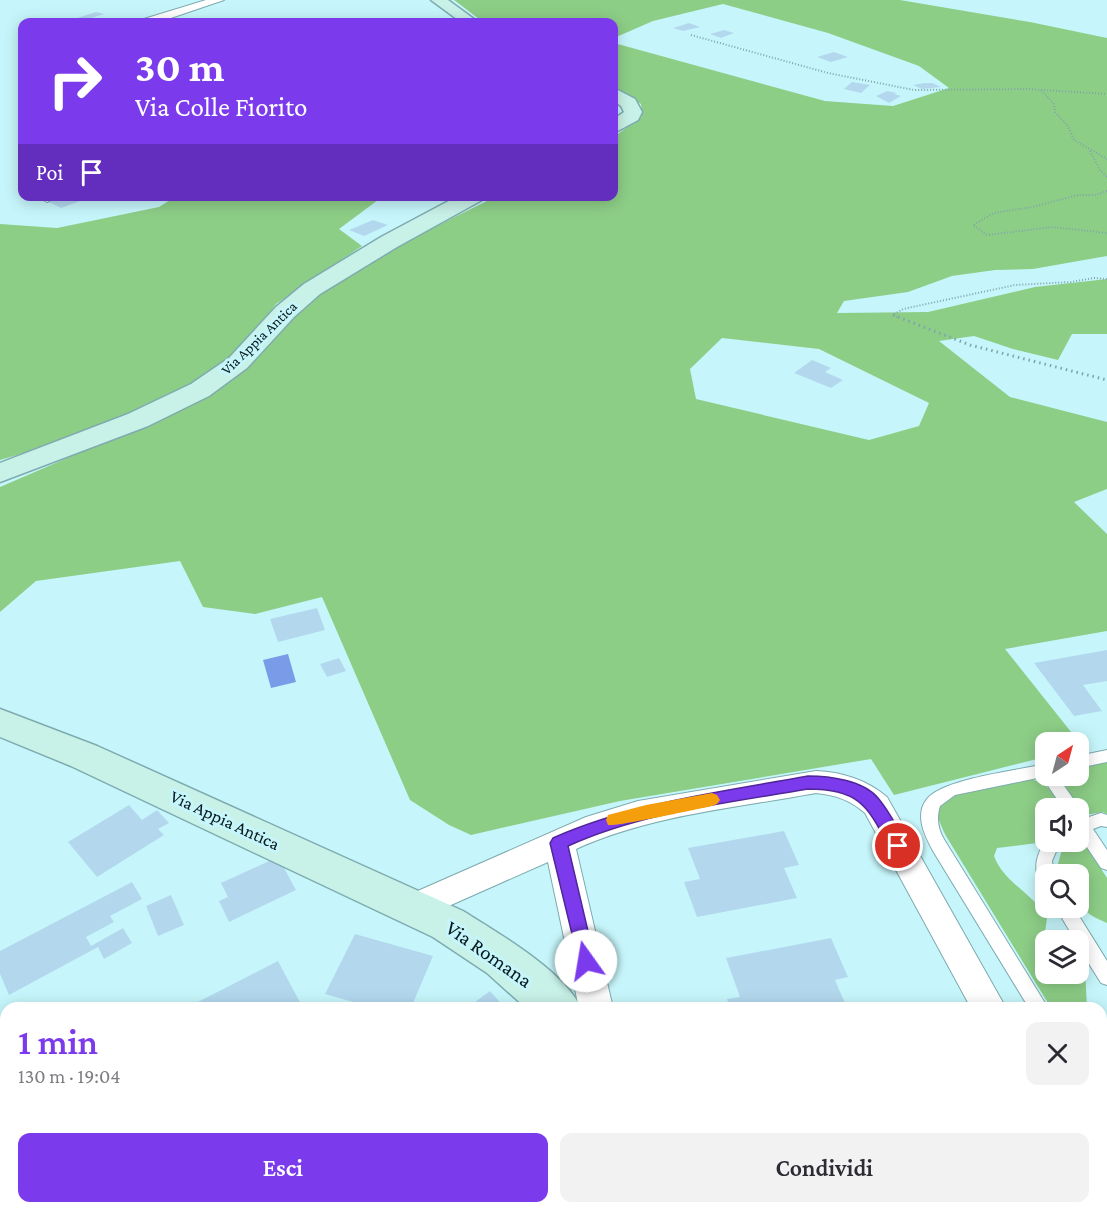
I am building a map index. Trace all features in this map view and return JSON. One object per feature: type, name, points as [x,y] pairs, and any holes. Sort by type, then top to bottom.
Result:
[{"type":"street","points":[[161,18],[218,0]]},
{"type":"street","points":[[438,0],[464,18]]},
{"type":"street","points":[[618,96],[629,103],[633,112],[632,116],[618,125]]},
{"type":"street","name":"Via Appia Antica","points":[[0,473],[138,420],[200,390],[245,357],[279,318],[312,289],[389,242],[466,201]]},
{"type":"street","name":"Via Appia Antica","points":[[0,722],[84,756],[415,907]]},
{"type":"street","points":[[415,907],[597,826],[625,817],[808,782],[831,783],[854,790],[876,805],[986,1002]]},
{"type":"street","points":[[559,843],[595,1002]]},
{"type":"street","name":"Via Romana","points":[[415,907],[474,939],[524,976],[552,1002]]},
{"type":"lane","points":[[1089,760],[1107,756]]},
{"type":"lane","points":[[1035,772],[951,790],[933,802],[929,817],[932,834],[1035,1002]]},
{"type":"lane","points":[[1089,822],[1101,819],[1107,821]]},
{"type":"lane","points":[[1089,838],[1107,863]]},
{"type":"lane","points":[[1071,918],[1107,977]]},
{"type":"path","points":[[691,35],[816,70],[931,92],[952,88],[1107,94]]},
{"type":"path","points":[[1041,90],[1053,104],[1055,112],[1068,126],[1074,140],[1107,159]]},
{"type":"path","points":[[1090,151],[1100,170],[1107,177]]},
{"type":"path","points":[[1107,191],[1096,195],[1077,195],[1032,207],[994,213],[973,225],[987,235],[1053,227],[1107,233]]},
{"type":"path","points":[[1107,279],[1094,278],[1071,282],[1016,285],[903,309],[893,315],[970,345],[1107,380]]},
{"type":"green space","points":[[454,0],[900,0],[1030,22],[1107,38],[1107,256],[1033,269],[995,270],[952,276],[908,292],[844,301],[837,313],[928,312],[1035,287],[1107,279],[1107,334],[1072,334],[1058,360],[974,336],[939,341],[1010,397],[1107,422],[1107,489],[1074,502],[1107,534],[1107,631],[1005,649],[1071,732],[1035,732],[1035,760],[894,795],[871,759],[620,801],[471,835],[449,825],[410,800],[322,597],[255,614],[203,607],[180,561],[36,581],[0,612],[0,487],[160,418],[249,367],[292,313],[368,260],[487,201],[618,201],[618,134],[642,116],[641,104],[618,91],[618,44],[825,101],[893,106],[949,88],[919,66],[828,33],[723,4],[653,21],[618,36],[618,18],[478,18]],"holes":[[[722,338],[819,349],[929,403],[919,426],[869,440],[696,399],[690,369]]]},
{"type":"green space","points":[[169,201],[377,201],[339,229],[362,246],[276,304],[233,358],[196,384],[72,439],[0,460],[0,224],[57,228],[159,207]]},
{"type":"green space","points":[[1107,762],[1107,814],[1103,812],[1089,814],[1089,798],[1071,798],[1066,786],[1089,786],[1089,766]]},
{"type":"green space","points":[[1024,779],[1035,781],[1035,786],[1046,786],[1056,798],[1035,798],[1035,843],[997,848],[994,856],[1005,874],[1035,902],[1035,918],[1047,918],[1045,930],[1035,930],[1035,982],[946,836],[939,819],[941,805],[948,799],[974,789]]},
{"type":"green space","points":[[1089,850],[1107,878],[1107,923],[1089,914],[1089,864],[1058,864],[1061,852],[1089,852]]},
{"type":"green space","points":[[1036,984],[1086,984],[1087,1002],[1047,1002]]},
{"type":"water","points":[[288,654],[296,682],[271,688],[263,660]]},
{"type":"building","points":[[96,12],[104,14],[91,18],[77,18]]},
{"type":"building","points":[[689,23],[700,27],[683,31],[673,28]]},
{"type":"building","points":[[724,30],[734,33],[721,38],[710,34]]},
{"type":"building","points":[[834,52],[848,57],[831,62],[817,57]]},
{"type":"building","points":[[852,82],[870,85],[861,93],[844,89]]},
{"type":"building","points":[[932,83],[941,87],[922,89],[913,85]]},
{"type":"building","points":[[887,91],[901,96],[889,103],[876,96]]},
{"type":"building","points":[[47,201],[80,201],[61,208]]},
{"type":"building","points":[[373,220],[388,225],[364,236],[349,230]]},
{"type":"building","points":[[812,360],[831,368],[825,372],[843,380],[831,388],[794,373]]},
{"type":"building","points":[[317,608],[325,630],[278,642],[270,619]]},
{"type":"building","points":[[1107,650],[1107,681],[1083,685],[1102,711],[1074,716],[1034,663]]},
{"type":"building","points":[[339,658],[346,671],[327,677],[320,664]]},
{"type":"building","points":[[129,805],[142,820],[157,810],[169,823],[158,829],[164,835],[97,877],[68,842]]},
{"type":"building","points":[[784,831],[799,865],[784,868],[797,898],[697,917],[684,882],[700,879],[688,848]]},
{"type":"building","points":[[278,857],[296,890],[229,922],[219,901],[228,897],[221,883]]},
{"type":"building","points":[[132,882],[142,899],[110,916],[114,922],[86,937],[91,946],[123,928],[132,943],[104,959],[98,947],[9,995],[0,974],[0,951]]},
{"type":"building","points":[[171,895],[184,925],[158,936],[146,906]]},
{"type":"building","points":[[355,934],[433,956],[414,1002],[353,1002],[325,994]]},
{"type":"building","points":[[831,938],[848,977],[835,980],[844,1002],[728,1002],[727,999],[740,997],[726,958]]},
{"type":"building","points":[[278,961],[300,1002],[198,1002]]},
{"type":"building","points":[[490,991],[500,1002],[475,1002]]},
{"type":"slow traffic","points":[[614,820],[646,811],[712,800]]},
{"type":"route","points":[[586,961],[559,843],[597,826],[646,811],[808,782],[824,782],[854,790],[876,805],[898,846]]}]
